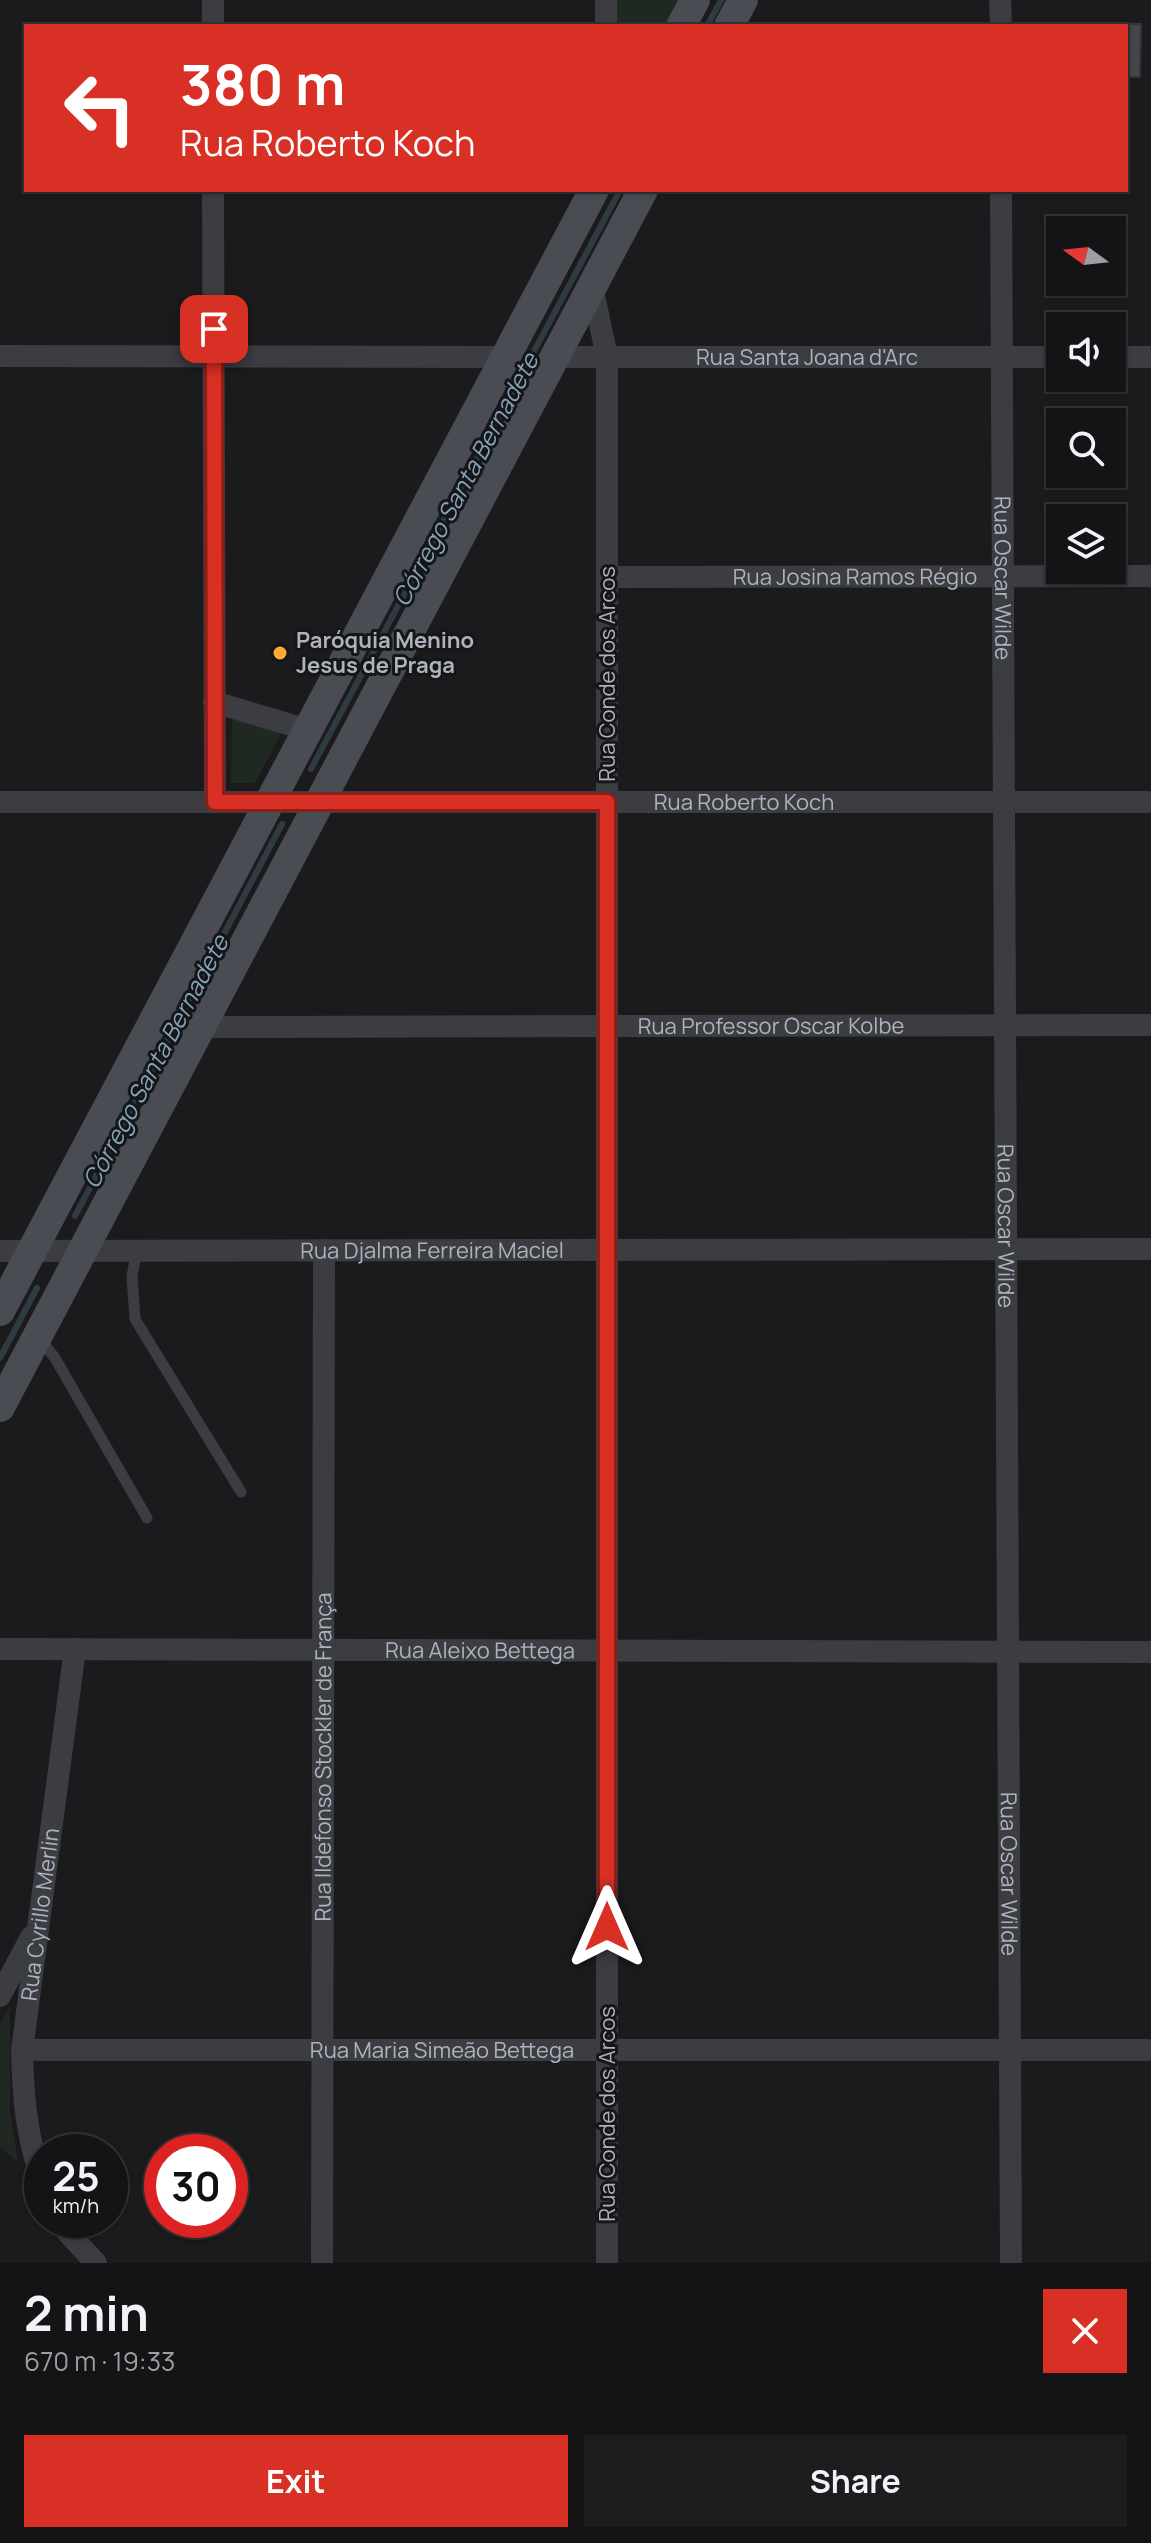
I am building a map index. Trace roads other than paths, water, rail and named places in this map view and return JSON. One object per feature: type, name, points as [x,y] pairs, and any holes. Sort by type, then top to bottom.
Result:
[{"type":"main road","points":[[682,24],[695,0]]},
{"type":"main road","points":[[730,24],[743,0]]},
{"type":"main road","points":[[0,1311],[593,192]]},
{"type":"main road","points":[[0,1407],[642,192]]},
{"type":"street","points":[[213,0],[213,24]]},
{"type":"street","points":[[606,0],[606,24]]},
{"type":"street","points":[[1000,0],[1001,24]]},
{"type":"street","points":[[213,192],[215,802]]},
{"type":"street","name":"Rua Oscar Wilde","points":[[1001,192],[1011,2263]]},
{"type":"street","name":"Rua Conde dos Arcos","points":[[592,286],[607,357],[607,2263]]},
{"type":"street","points":[[0,356],[507,357]]},
{"type":"street","name":"Rua Santa Joana d'Arc","points":[[555,357],[1046,357]]},
{"type":"street","points":[[1126,357],[1151,357]]},
{"type":"street","name":"Rua Josina Ramos Régio","points":[[607,577],[1151,576]]},
{"type":"street","points":[[214,702],[308,730]]},
{"type":"street","name":"Rua Roberto Koch","points":[[0,802],[1151,802]]},
{"type":"street","name":"Rua Professor Oscar Kolbe","points":[[201,1027],[1151,1025]]},
{"type":"street","name":"Rua Djalma Ferreira Maciel","points":[[0,1251],[1151,1249]]},
{"type":"street","name":"Rua Ildefonso Stockler de França","points":[[322,2263],[324,1250]]},
{"type":"street","name":"Rua Aleixo Bettega","points":[[0,1649],[1151,1652]]},
{"type":"street","name":"Rua Cyrillo Merlin","points":[[30,2134],[22,2050],[75,1649]]},
{"type":"street","points":[[0,1996],[38,1924]]},
{"type":"street","name":"Rua Maria Simeão Bettega","points":[[22,2050],[1151,2050]]},
{"type":"street","points":[[73,2238],[96,2263]]},
{"type":"lane","points":[[137,1250],[132,1276],[135,1319],[241,1492]]},
{"type":"lane","points":[[37,1336],[55,1358],[147,1518]]},
{"type":"waterway","name":"Córrego Santa Bernadete","points":[[708,24],[721,0]]},
{"type":"waterway","name":"Córrego Santa Bernadete","points":[[311,769],[619,192]]},
{"type":"waterway","name":"Córrego Santa Bernadete","points":[[75,1216],[282,824]]},
{"type":"waterway","name":"Córrego Santa Bernadete","points":[[0,1358],[37,1288]]},
{"type":"place","name":"Paróquia Menino Jesus de Praga","points":[[280,653]]}]
